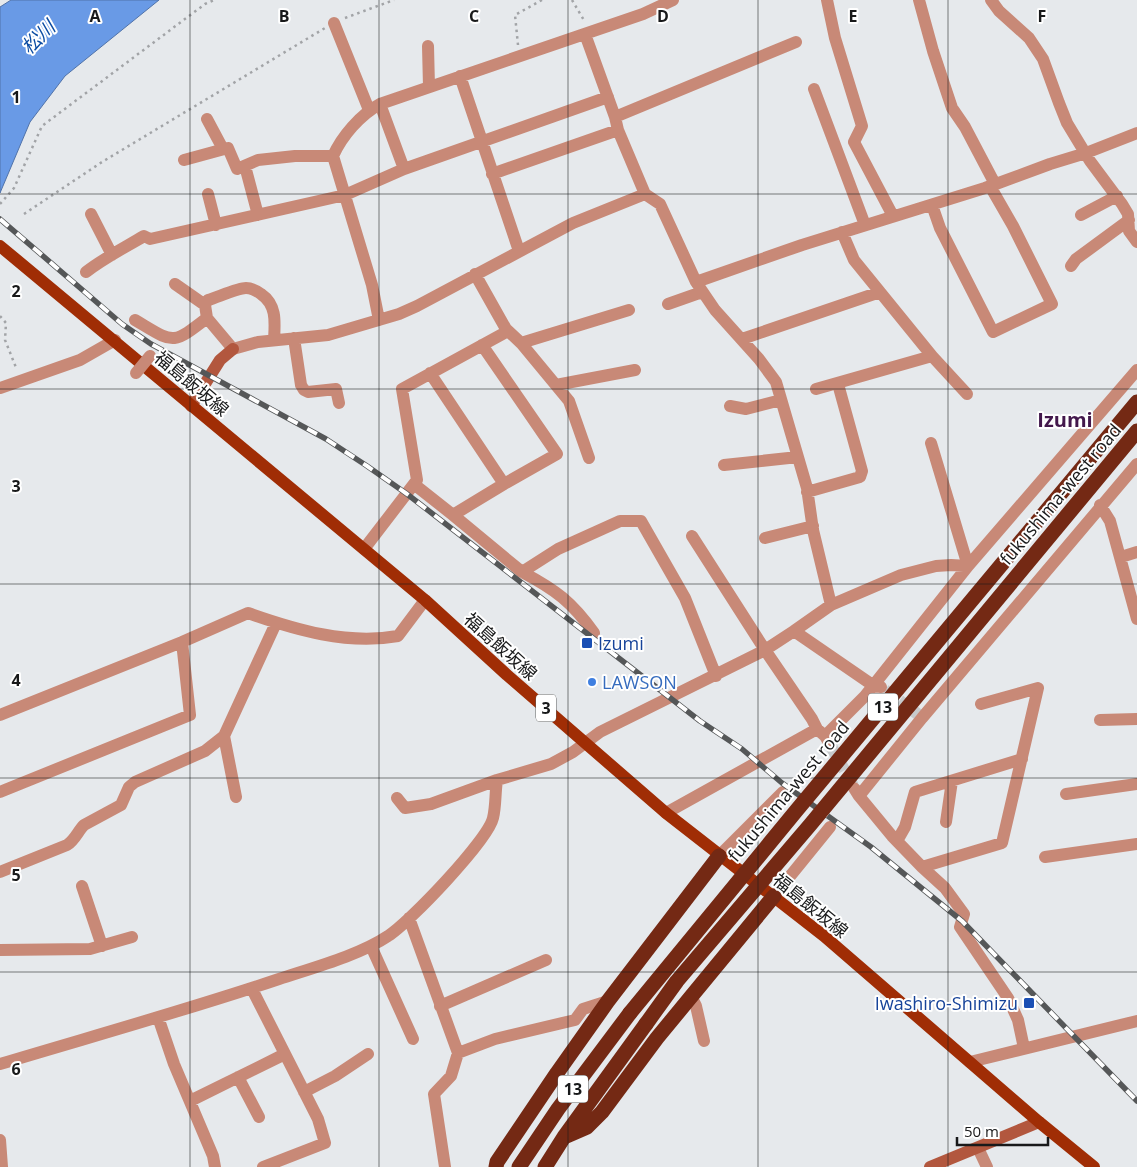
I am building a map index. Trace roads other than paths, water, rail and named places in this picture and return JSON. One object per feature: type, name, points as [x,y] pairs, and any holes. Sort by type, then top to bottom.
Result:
[{"type":"highway","name":"fukushima-west road","points":[[519,1167],[558,1109],[630,1013],[808,796],[1137,402]]},
{"type":"highway","name":"fukushima-west road","points":[[545,1167],[564,1137],[677,981],[1137,431]]},
{"type":"highway","points":[[496,1167],[556,1072],[719,856]]},
{"type":"highway","points":[[564,1137],[587,1127],[602,1112],[656,1038],[774,896]]},
{"type":"main road","name":"福島飯坂線","points":[[0,246],[425,600],[506,675],[666,813],[824,936],[1039,1122],[1094,1167]]},
{"type":"street","points":[[379,320],[372,285],[333,156],[347,134],[374,107],[588,33],[645,6],[673,0]]},
{"type":"street","points":[[828,0],[834,38],[862,126],[854,142],[893,216]]},
{"type":"street","points":[[919,0],[933,51],[952,108],[969,134],[992,185],[1052,304],[993,332],[940,228],[932,204]]},
{"type":"street","points":[[991,0],[1029,38],[1043,58],[1064,116],[1086,153],[1128,214],[1130,231],[1137,242]]},
{"type":"street","points":[[334,23],[404,169]]},
{"type":"street","points":[[588,33],[618,130],[645,194],[660,204],[699,287],[715,310],[742,338],[776,382],[808,492],[813,526],[831,605]]},
{"type":"street","points":[[615,117],[796,42]]},
{"type":"street","points":[[428,46],[430,87]]},
{"type":"street","points":[[460,76],[519,251]]},
{"type":"street","points":[[814,89],[865,225]]},
{"type":"street","points":[[86,272],[105,258],[144,236],[150,239],[345,195],[404,169],[481,140],[608,96]]},
{"type":"street","points":[[207,119],[223,149]]},
{"type":"street","points":[[492,174],[618,130]]},
{"type":"street","points":[[668,304],[699,287],[802,244],[992,185],[1086,153],[1137,133]]},
{"type":"street","points":[[184,160],[228,148],[237,169],[258,160],[295,156],[333,156]]},
{"type":"street","points":[[246,166],[258,215]]},
{"type":"street","points":[[208,194],[216,225]]},
{"type":"street","points":[[191,406],[220,360],[233,349],[258,342],[328,335],[379,320],[417,306],[573,223],[645,194]]},
{"type":"street","points":[[1081,215],[1117,196]]},
{"type":"street","points":[[91,214],[112,255]]},
{"type":"street","points":[[1071,266],[1076,259],[1129,220]]},
{"type":"street","points":[[842,232],[854,260],[932,356],[967,394]]},
{"type":"street","points":[[475,274],[508,331],[521,343],[570,401],[589,458]]},
{"type":"street","points":[[175,284],[206,312],[233,349]]},
{"type":"street","points":[[135,320],[167,339],[173,339],[191,330],[206,312],[208,300],[247,288],[254,290],[269,301],[273,308],[275,320],[274,340]]},
{"type":"street","points":[[742,338],[880,292]]},
{"type":"street","points":[[521,343],[629,310]]},
{"type":"street","points":[[364,549],[417,480],[417,470],[402,389],[508,331]]},
{"type":"street","points":[[294,338],[300,385],[308,392],[336,389],[339,403]]},
{"type":"street","points":[[0,388],[80,360],[115,340]]},
{"type":"street","points":[[453,516],[557,454],[482,344]]},
{"type":"street","points":[[136,373],[150,356]]},
{"type":"street","points":[[816,389],[932,356]]},
{"type":"street","points":[[556,385],[635,370]]},
{"type":"street","points":[[666,813],[824,737],[877,686],[968,566],[1137,370]]},
{"type":"street","points":[[430,373],[504,484]]},
{"type":"street","points":[[808,492],[860,477],[862,471],[838,384]]},
{"type":"street","points":[[730,406],[746,409],[781,400]]},
{"type":"street","points":[[931,443],[968,566]]},
{"type":"street","points":[[724,465],[798,457]]},
{"type":"street","points":[[1024,1048],[1018,1020],[1008,998],[960,927],[964,914],[945,888],[897,841],[857,792],[1100,505],[1137,464]]},
{"type":"street","points":[[415,485],[522,572],[565,598],[582,616],[594,633]]},
{"type":"street","points":[[1100,505],[1110,521],[1137,619]]},
{"type":"street","points":[[522,572],[558,549],[620,521],[641,521],[685,598],[716,676]]},
{"type":"street","points":[[765,538],[813,526]]},
{"type":"street","points":[[692,536],[765,650],[824,737]]},
{"type":"street","points":[[1121,557],[1137,552]]},
{"type":"street","points":[[397,798],[405,808],[431,804],[497,780],[551,764],[587,743],[600,732],[765,650],[831,605],[901,575],[936,566],[951,564],[968,566]]},
{"type":"street","points":[[0,715],[182,642],[248,613],[301,631],[322,635],[372,638],[391,637],[398,636],[425,600]]},
{"type":"street","points":[[0,872],[72,842],[84,825],[121,805],[129,787],[135,782],[205,751],[224,736],[276,623]]},
{"type":"street","points":[[794,631],[877,686]]},
{"type":"street","points":[[0,792],[190,714],[182,642]]},
{"type":"street","points":[[922,867],[1002,843],[1038,688],[981,704]]},
{"type":"street","points":[[1100,720],[1137,719]]},
{"type":"street","points":[[224,736],[236,797]]},
{"type":"street","points":[[897,841],[905,827],[915,792],[1022,760]]},
{"type":"street","points":[[0,1064],[252,988],[371,946],[389,936],[409,918],[476,847],[493,819],[497,780]]},
{"type":"street","points":[[946,822],[952,781]]},
{"type":"street","points":[[1066,794],[1137,784]]},
{"type":"street","points":[[719,856],[783,792]]},
{"type":"street","points":[[774,896],[830,827]]},
{"type":"street","points":[[1045,857],[1137,844]]},
{"type":"street","points":[[82,886],[102,946]]},
{"type":"street","points":[[409,918],[458,1053],[451,1076],[434,1094],[445,1167]]},
{"type":"street","points":[[0,950],[90,949],[132,937]]},
{"type":"street","points":[[371,946],[413,1039]]},
{"type":"street","points":[[440,1006],[546,960]]},
{"type":"street","points":[[252,988],[318,1119],[325,1143],[263,1167]]},
{"type":"street","points":[[691,996],[696,1006],[704,1040]]},
{"type":"street","points":[[458,1053],[495,1039],[575,1020],[583,1009],[608,1001]]},
{"type":"street","points":[[158,1017],[174,1064],[213,1156],[215,1167]]},
{"type":"street","points":[[970,1062],[1137,1021]]},
{"type":"street","points":[[190,1101],[285,1054]]},
{"type":"street","points":[[304,1092],[335,1076],[368,1054]]},
{"type":"street","points":[[238,1077],[259,1117]]},
{"type":"street","points":[[930,1167],[1039,1122]]},
{"type":"street","points":[[0,1140],[2,1167]]},
{"type":"street","points":[[978,1148],[988,1167]]},
{"type":"water","name":"松川","points":[[11,0],[159,0],[65,76],[30,122],[0,193],[0,7]]},
{"type":"tunnel","points":[[885,690],[919,715]]},
{"type":"tunnel","points":[[830,744],[853,786]]},
{"type":"railway","points":[[0,219],[122,324],[151,344],[326,439],[407,494],[700,721],[742,749],[782,783],[871,847],[962,921],[1137,1101]]},
{"type":"place","name":"Izumi","points":[[587,643]]},
{"type":"place","name":"LAWSON","points":[[592,682]]},
{"type":"place","name":"Iwashiro-Shimizu","points":[[1029,1003]]},
{"type":"district","name":"Izumi","points":[[1065,419]]}]
